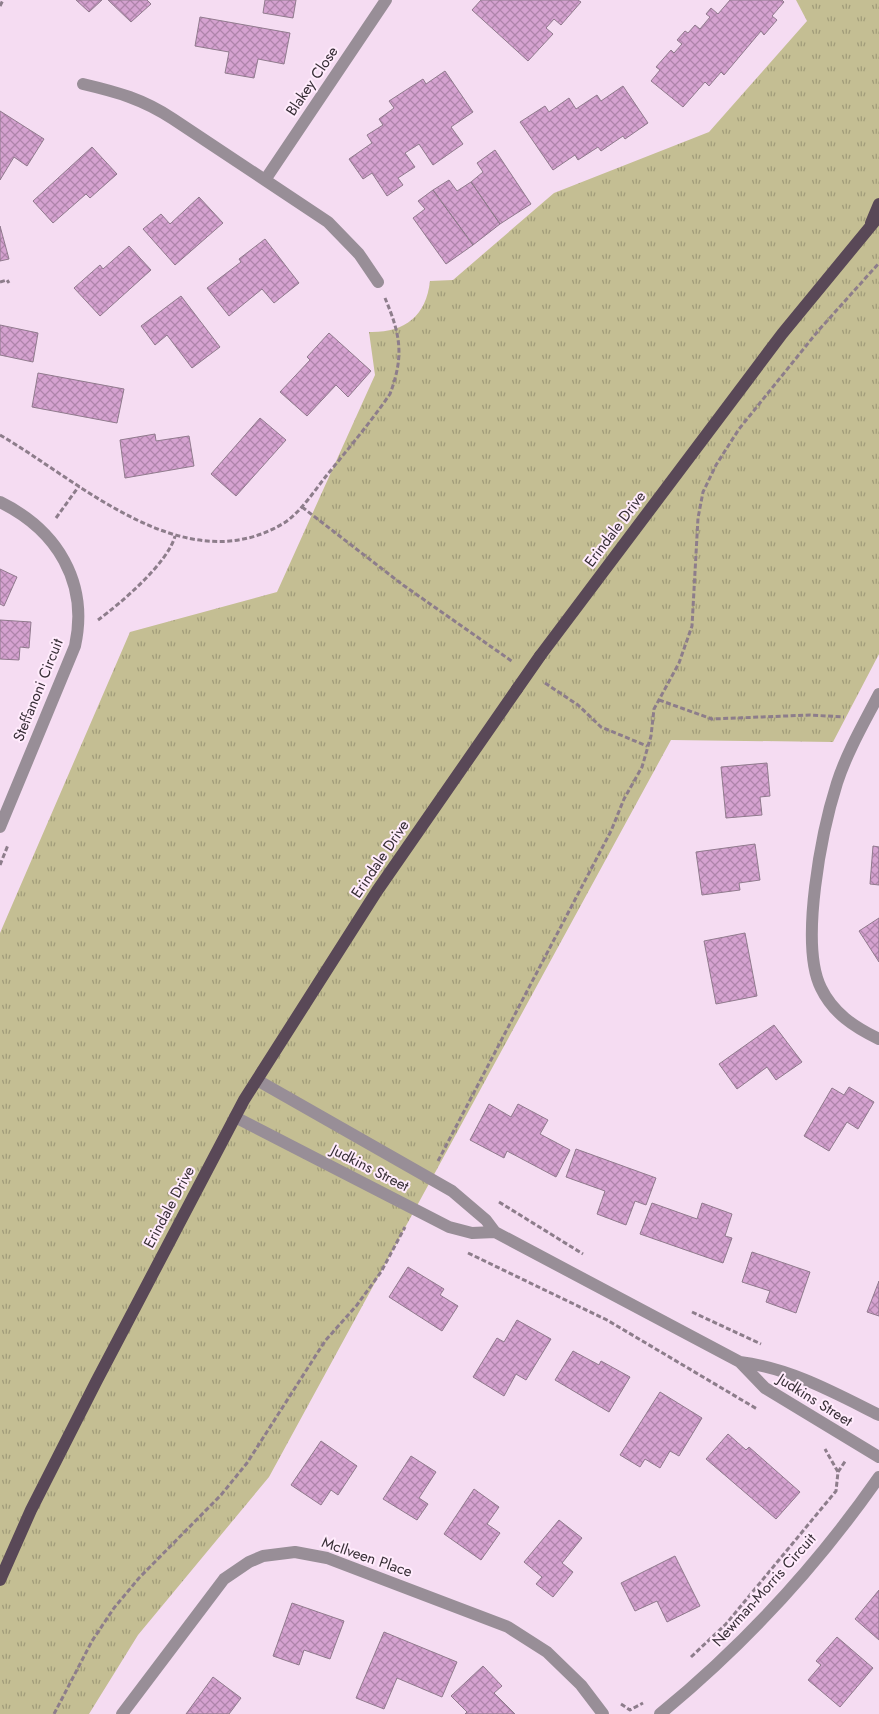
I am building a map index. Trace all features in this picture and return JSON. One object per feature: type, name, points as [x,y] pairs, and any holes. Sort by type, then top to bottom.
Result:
[{"type":"main road","points":[[868,228],[879,204]]},
{"type":"main road","name":"Erindale Drive","points":[[0,1580],[91,1390],[235,1117],[377,891],[540,656],[782,334],[879,216]]},
{"type":"street","name":"Blakey Close","points":[[265,180],[386,0]]},
{"type":"street","points":[[82,84],[124,93],[157,108],[328,222],[359,254],[378,282]]},
{"type":"street","name":"Steffanoni Circuit","points":[[0,502],[38,526],[60,552],[74,583],[80,615],[75,646],[0,827]]},
{"type":"street","points":[[879,694],[838,782],[823,840],[812,935],[812,961],[820,987],[836,1011],[857,1029],[879,1039]]},
{"type":"street","name":"Judkins Street","points":[[257,1080],[452,1191],[486,1220],[495,1232],[740,1362],[765,1388],[879,1458]]},
{"type":"street","name":"Judkins Street","points":[[235,1117],[449,1227],[472,1233],[495,1232]]},
{"type":"street","name":"Judkins Street","points":[[740,1362],[758,1364],[810,1381],[879,1415]]},
{"type":"street","name":"Newman-Morris Circuit","points":[[660,1714],[734,1649],[800,1579],[879,1477]]},
{"type":"street","name":"McIlveen Place","points":[[122,1714],[224,1579],[249,1562],[264,1556],[295,1552],[327,1558],[508,1627],[547,1652],[581,1685],[603,1714]]},
{"type":"path","points":[[0,6],[3,0]]},
{"type":"path","points":[[445,1168],[436,1163],[611,831],[624,799],[642,767],[654,709],[679,663],[692,626],[698,518],[703,492],[716,465],[739,429],[818,331],[879,263]]},
{"type":"path","points":[[0,282],[7,280],[9,282]]},
{"type":"path","points":[[0,435],[79,486],[140,522],[175,536],[206,540],[242,540],[284,523],[302,507],[390,394],[398,373],[400,353],[398,332],[378,282]]},
{"type":"path","points":[[43,532],[54,521],[79,486]]},
{"type":"path","points":[[302,507],[403,585],[515,663]]},
{"type":"path","points":[[92,625],[140,585],[170,547],[175,536]]},
{"type":"path","points":[[538,679],[578,706],[602,726],[647,746]]},
{"type":"path","points":[[659,700],[712,719],[810,715],[866,719]]},
{"type":"path","points":[[493,1199],[590,1258]]},
{"type":"path","points":[[54,1714],[92,1641],[114,1608],[139,1578],[221,1495],[247,1463],[325,1341],[357,1305],[381,1272],[414,1209]]},
{"type":"path","points":[[459,1249],[607,1320],[759,1410]]},
{"type":"path","points":[[691,1312],[763,1344]]},
{"type":"path","points":[[686,1663],[726,1624],[836,1491],[838,1472],[826,1450],[818,1445]]},
{"type":"path","points":[[616,1700],[630,1710],[645,1702]]},
{"type":"green space","points":[[796,0],[879,0],[879,654],[833,742],[671,740],[269,1477],[138,1635],[89,1714],[0,1714],[0,933],[130,632],[277,592],[375,375],[369,332],[393,330],[411,320],[424,304],[430,281],[453,280],[554,193],[709,132],[807,21]]},
{"type":"building","points":[[76,0],[102,0],[89,12]]},
{"type":"building","points":[[108,0],[147,0],[151,4],[131,22]]},
{"type":"building","points":[[265,0],[296,0],[293,18],[263,13]]},
{"type":"building","points":[[481,0],[578,0],[581,2],[561,25],[554,19],[546,28],[553,34],[528,61],[472,10]]},
{"type":"building","points":[[730,0],[782,0],[784,2],[772,16],[777,20],[764,35],[761,31],[724,75],[721,72],[709,86],[705,82],[683,107],[651,81],[660,70],[656,67],[671,50],[674,53],[682,44],[677,40],[685,31],[688,33],[695,25],[700,29],[710,17],[706,14],[711,8],[718,14]]},
{"type":"building","points":[[200,17],[290,33],[284,64],[258,59],[254,78],[225,73],[229,52],[195,46]]},
{"type":"building","points":[[445,71],[473,112],[451,127],[463,144],[433,165],[419,144],[405,153],[415,167],[398,178],[403,185],[387,196],[372,173],[363,179],[349,159],[372,143],[367,135],[383,125],[379,119],[394,108],[389,101],[423,79],[426,84]]},
{"type":"building","points":[[623,86],[648,123],[625,139],[623,136],[601,151],[598,147],[578,160],[575,155],[553,170],[520,122],[545,106],[549,112],[569,98],[576,109],[597,95],[601,101]]},
{"type":"building","points":[[0,111],[44,139],[27,166],[14,157],[0,180]]},
{"type":"building","points":[[92,147],[117,174],[90,198],[86,194],[53,223],[33,201]]},
{"type":"building","points":[[495,150],[531,204],[500,224],[471,182],[483,172],[477,163]]},
{"type":"building","points":[[449,180],[457,191],[471,182],[500,224],[473,245],[433,190]]},
{"type":"building","points":[[433,190],[473,245],[446,264],[413,218],[425,209],[418,201]]},
{"type":"building","points":[[199,197],[223,223],[175,265],[143,229],[161,214],[170,224]]},
{"type":"building","points":[[0,226],[9,259],[0,261]]},
{"type":"building","points":[[265,239],[299,283],[274,303],[262,289],[229,316],[207,288],[241,262],[239,259]]},
{"type":"building","points":[[129,246],[151,270],[100,316],[74,288],[100,265],[103,269]]},
{"type":"building","points":[[181,296],[220,347],[192,368],[167,335],[155,345],[141,326]]},
{"type":"building","points":[[0,325],[38,333],[33,362],[0,355]]},
{"type":"building","points":[[329,333],[371,371],[348,397],[336,385],[307,416],[280,392],[310,360],[307,357]]},
{"type":"building","points":[[38,373],[124,389],[117,423],[32,407]]},
{"type":"building","points":[[260,418],[286,440],[236,496],[211,474]]},
{"type":"building","points":[[155,434],[156,441],[189,436],[194,466],[125,478],[120,440]]},
{"type":"building","points":[[0,569],[17,577],[4,606],[0,604]]},
{"type":"building","points":[[0,620],[31,622],[29,648],[20,647],[19,660],[0,659]]},
{"type":"building","points":[[767,763],[770,796],[760,797],[762,815],[726,818],[721,767]]},
{"type":"building","points":[[755,844],[760,880],[739,883],[740,890],[702,895],[696,852]]},
{"type":"building","points":[[873,846],[879,847],[879,885],[870,884]]},
{"type":"building","points":[[879,918],[879,962],[859,931]]},
{"type":"building","points":[[745,933],[757,996],[716,1004],[704,941]]},
{"type":"building","points":[[774,1025],[802,1062],[776,1080],[767,1067],[737,1089],[719,1064]]},
{"type":"building","points":[[849,1087],[874,1102],[858,1129],[847,1122],[829,1151],[804,1136],[832,1088],[844,1095]]},
{"type":"building","points":[[489,1104],[511,1117],[518,1104],[548,1120],[540,1134],[570,1150],[556,1177],[507,1151],[504,1158],[470,1140]]},
{"type":"building","points":[[576,1149],[656,1178],[646,1205],[635,1201],[626,1225],[597,1214],[605,1191],[566,1177]]},
{"type":"building","points":[[652,1203],[697,1219],[702,1203],[732,1214],[725,1236],[732,1238],[723,1263],[640,1234]]},
{"type":"building","points":[[752,1252],[810,1272],[796,1313],[766,1302],[770,1291],[742,1282]]},
{"type":"building","points":[[408,1267],[444,1289],[440,1295],[458,1306],[442,1331],[389,1297]]},
{"type":"building","points":[[879,1281],[879,1316],[867,1312]]},
{"type":"building","points":[[517,1320],[551,1339],[526,1380],[516,1374],[504,1396],[473,1377],[497,1338],[504,1342]]},
{"type":"building","points":[[573,1351],[599,1365],[601,1361],[630,1377],[609,1412],[555,1380]]},
{"type":"building","points":[[660,1392],[702,1418],[679,1456],[670,1451],[660,1468],[645,1459],[640,1467],[620,1455]]},
{"type":"building","points":[[728,1434],[746,1450],[749,1447],[800,1492],[776,1519],[706,1459]]},
{"type":"building","points":[[321,1441],[357,1466],[338,1495],[331,1490],[321,1505],[291,1485]]},
{"type":"building","points":[[411,1456],[436,1472],[419,1498],[428,1504],[417,1520],[383,1499]]},
{"type":"building","points":[[474,1489],[499,1507],[487,1524],[500,1533],[481,1560],[444,1534]]},
{"type":"building","points":[[559,1520],[582,1538],[562,1563],[573,1572],[553,1597],[536,1584],[542,1577],[524,1562]]},
{"type":"building","points":[[675,1556],[700,1606],[667,1622],[657,1601],[635,1611],[621,1583]]},
{"type":"building","points":[[879,1590],[879,1640],[855,1619]]},
{"type":"building","points":[[292,1603],[344,1621],[330,1659],[304,1650],[299,1665],[273,1656]]},
{"type":"building","points":[[384,1632],[457,1662],[442,1697],[397,1678],[384,1709],[356,1698]]},
{"type":"building","points":[[837,1637],[873,1668],[840,1707],[808,1680],[821,1665],[816,1661]]},
{"type":"building","points":[[483,1666],[502,1686],[494,1693],[515,1714],[465,1714],[467,1712],[451,1696]]},
{"type":"building","points":[[213,1677],[241,1698],[229,1714],[186,1714]]}]
